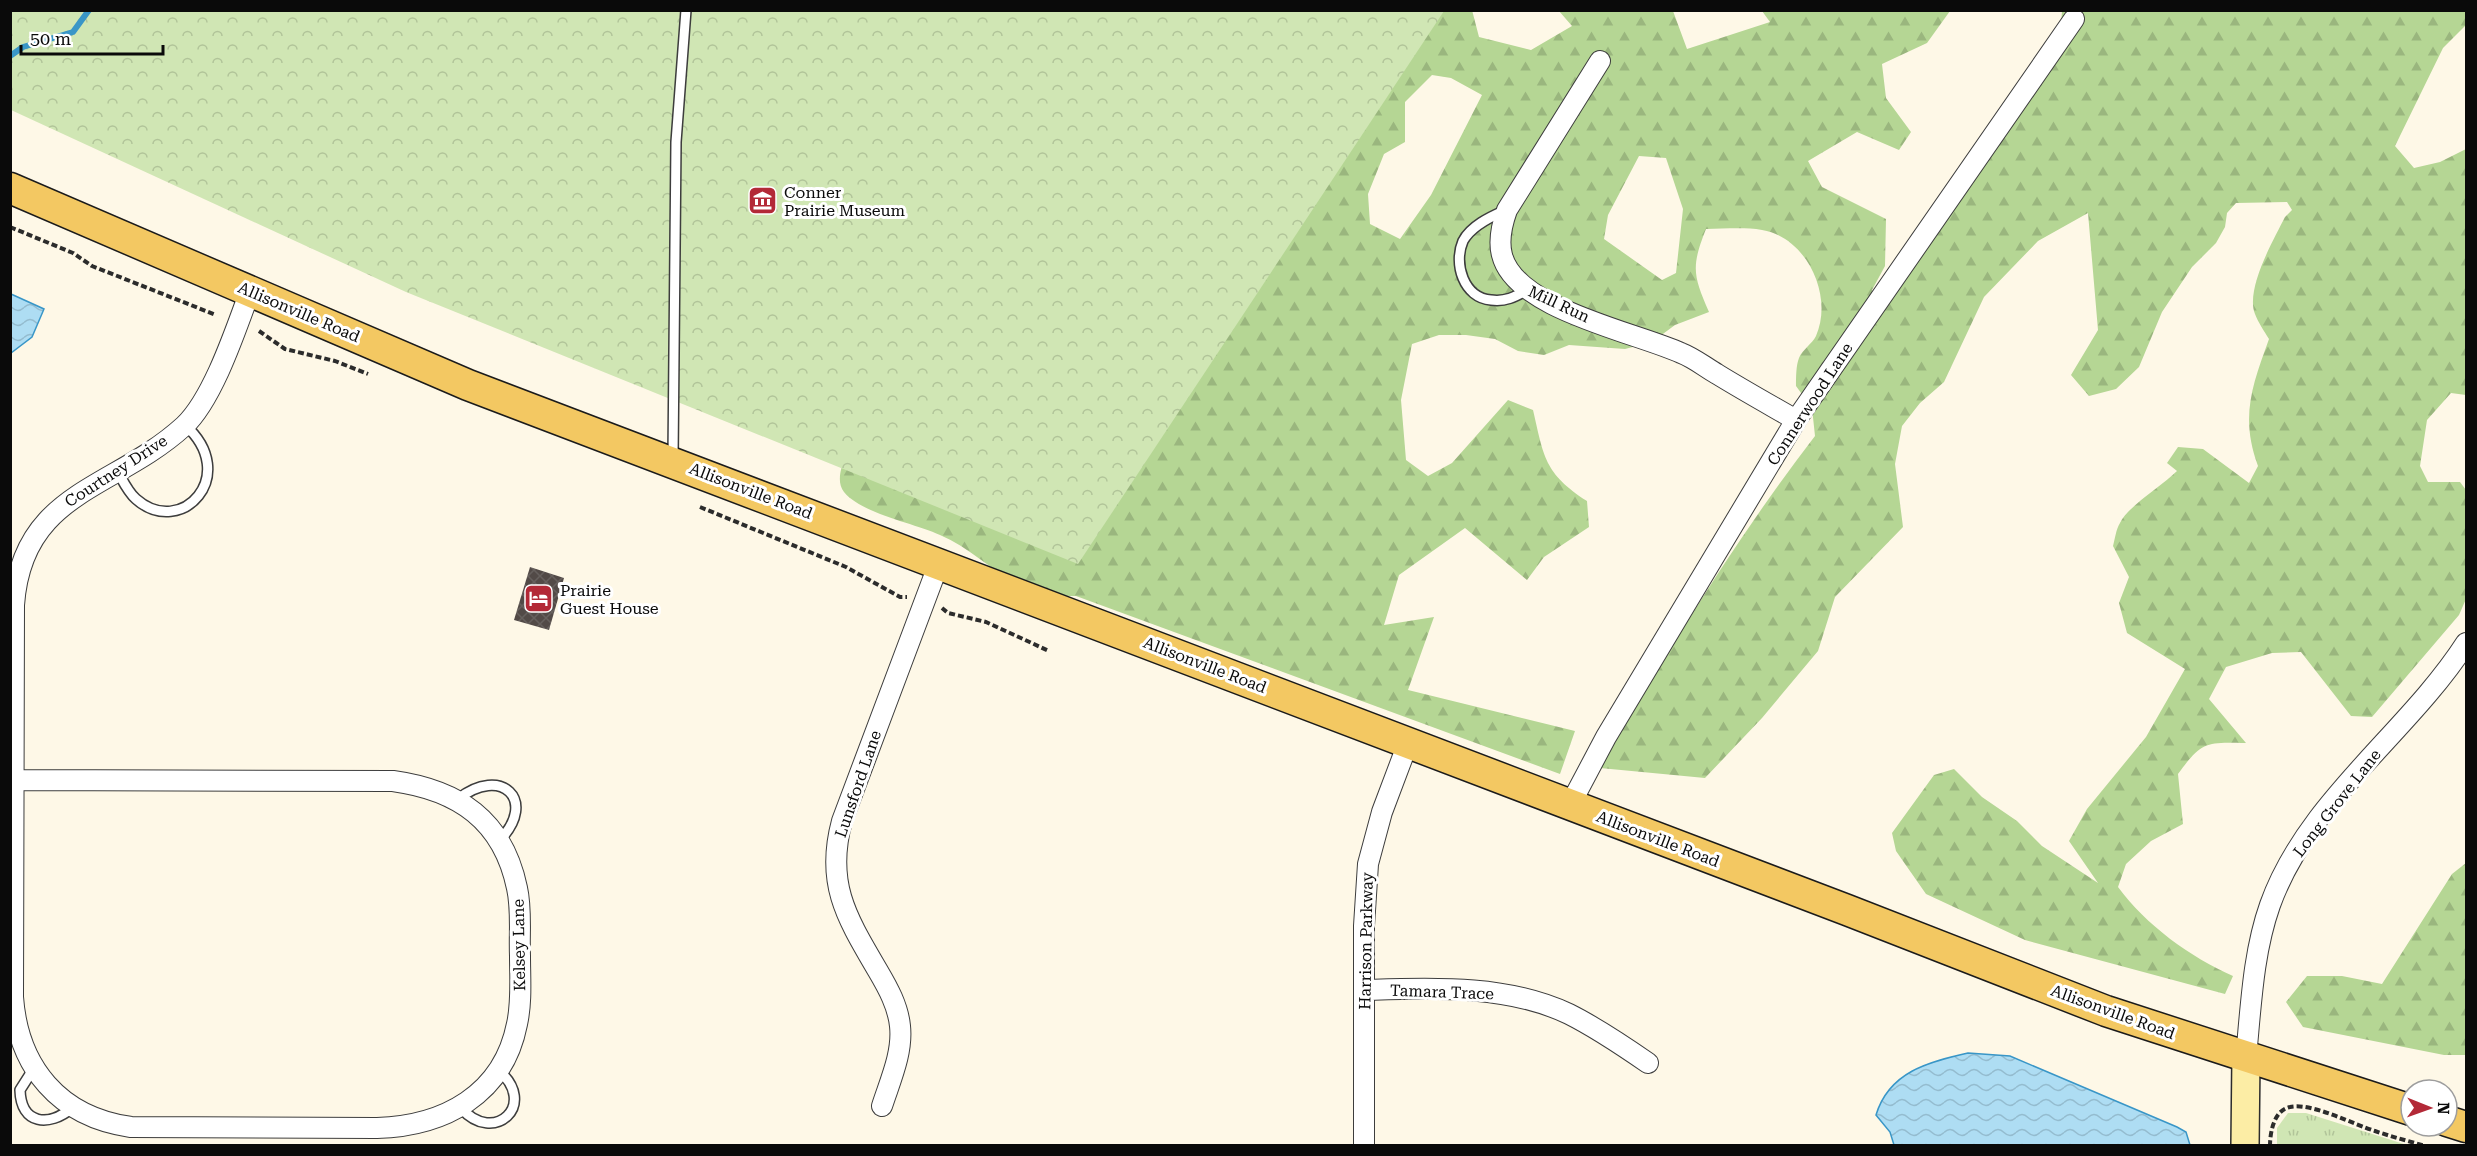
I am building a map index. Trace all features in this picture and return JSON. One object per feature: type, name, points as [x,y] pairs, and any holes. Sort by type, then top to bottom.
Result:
[{"type":"main road","name":"Allisonville Road","points":[[10,188],[468,385],[939,563],[2106,1011],[2399,1106]]},
{"type":"street","name":"Connerwood Lane","points":[[1570,805],[1606,736],[1796,420],[2074,19]]},
{"type":"street","name":"Mill Run","points":[[1600,61],[1507,210],[1501,227],[1501,254],[1508,269],[1527,290],[1562,309],[1683,353],[1796,420]]},
{"type":"street","name":"Courtney Drive","points":[[72,1108],[48,1086],[34,1068],[18,1030],[13,997],[15,586],[22,559],[49,517],[81,493],[118,472],[186,425],[213,381],[250,291]]},
{"type":"street","name":"Lunsford Lane","points":[[882,1106],[898,1053],[900,1024],[895,1003],[844,908],[834,864],[842,821],[939,563]]},
{"type":"street","name":"Long Grove Lane","points":[[2246,1057],[2260,938],[2280,881],[2307,836],[2331,805],[2439,679],[2466,643]]},
{"type":"street","name":"Harrison Parkway","points":[[1364,1146],[1364,926],[1368,864],[1382,812],[1408,743]]},
{"type":"street","name":"Kelsey Lane","points":[[14,780],[393,781],[422,785],[458,799],[474,811],[500,840],[513,872],[519,905],[520,996],[515,1035],[498,1070],[461,1108],[415,1125],[377,1128],[130,1127],[106,1123],[72,1108]]},
{"type":"street","name":"Tamara Trace","points":[[1364,990],[1468,990],[1523,999],[1567,1013],[1608,1036],[1648,1063]]},
{"type":"street","points":[[2245,1146],[2246,1057]]},
{"type":"lane","points":[[673,462],[676,142],[686,10]]},
{"type":"lane","points":[[1507,210],[1486,219],[1463,241],[1459,259],[1461,276],[1470,290],[1489,300],[1512,299],[1527,290]]},
{"type":"lane","points":[[118,472],[134,498],[145,506],[165,512],[186,506],[203,491],[209,460],[201,441],[186,425]]},
{"type":"lane","points":[[458,799],[481,785],[496,784],[508,792],[515,802],[516,818],[512,828],[500,840]]},
{"type":"lane","points":[[34,1068],[20,1090],[23,1108],[29,1115],[38,1119],[56,1120],[72,1108]]},
{"type":"lane","points":[[461,1108],[479,1123],[495,1123],[508,1116],[515,1104],[515,1089],[508,1078],[498,1070]]},
{"type":"path","points":[[10,227],[74,253],[92,266],[216,315]]},
{"type":"path","points":[[260,331],[285,350],[334,361],[368,374]]},
{"type":"path","points":[[700,507],[846,567],[900,597],[908,597]]},
{"type":"path","points":[[942,608],[948,613],[986,622],[1049,651]]},
{"type":"path","points":[[2270,1146],[2270,1135],[2276,1118],[2282,1110],[2295,1106],[2317,1110],[2425,1146]]},
{"type":"green space","points":[[1472,10],[1479,37],[1531,50],[1572,26],[1559,11],[1673,11],[1687,49],[1770,22],[1762,11],[1950,11],[1927,43],[1882,64],[1886,98],[1911,132],[1899,150],[1857,132],[1808,161],[1822,187],[1886,219],[1885,266],[1872,290],[1885,307],[2061,25],[2062,11],[2466,11],[2466,25],[2443,48],[2395,146],[2414,168],[2440,162],[2466,149],[2466,395],[2451,393],[2427,420],[2420,466],[2428,482],[2460,482],[2466,490],[2466,599],[2459,615],[2372,717],[2351,716],[2301,652],[2272,653],[2226,667],[2209,699],[2246,743],[2213,744],[2200,749],[2193,755],[2178,774],[2183,824],[2151,841],[2126,864],[2118,887],[2155,927],[2170,939],[2185,950],[2233,976],[2225,994],[2025,940],[1926,894],[1896,851],[1892,833],[1934,775],[1954,769],[1982,797],[2017,821],[2042,846],[2098,883],[2069,841],[2087,809],[2146,737],[2185,669],[2127,633],[2119,603],[2129,577],[2113,546],[2117,531],[2124,516],[2130,510],[2177,471],[2167,463],[2178,447],[2203,449],[2249,483],[2258,466],[2250,432],[2250,402],[2269,339],[2255,314],[2254,291],[2268,251],[2285,217],[2292,210],[2287,202],[2236,203],[2227,213],[2225,227],[2216,243],[2192,267],[2162,312],[2139,367],[2116,389],[2089,396],[2071,375],[2098,330],[2088,213],[2038,241],[1984,297],[1944,382],[1920,403],[1902,426],[1895,464],[1903,527],[1835,597],[1818,651],[1762,718],[1705,778],[1600,768],[1650,682],[1729,556],[1815,436],[1812,408],[1796,386],[1796,379],[1799,358],[1816,336],[1821,320],[1818,286],[1812,270],[1792,244],[1778,235],[1762,230],[1706,229],[1698,253],[1696,271],[1709,312],[1675,325],[1652,342],[1625,349],[1569,345],[1544,355],[1518,351],[1495,339],[1466,335],[1439,335],[1412,344],[1401,400],[1406,460],[1428,476],[1452,463],[1508,400],[1533,410],[1548,463],[1562,482],[1587,501],[1589,527],[1544,557],[1527,580],[1465,528],[1399,575],[1384,625],[1434,617],[1408,690],[1575,731],[1560,774],[1076,596],[1053,595],[1030,590],[1007,578],[952,541],[863,506],[852,500],[841,487],[840,472],[846,452],[874,11]],"holes":[[[1432,75],[1451,78],[1482,95],[1431,195],[1400,239],[1370,224],[1368,194],[1384,154],[1405,142],[1405,102]],[[1639,156],[1666,158],[1683,209],[1676,273],[1662,280],[1604,239],[1608,215]]]},
{"type":"green space","name":"Conner Prairie Museum","points":[[11,11],[1444,11],[1078,564],[406,292],[11,110]]},
{"type":"green space","points":[[2466,863],[2466,1055],[2444,1055],[2303,1027],[2286,1002],[2307,976],[2342,976],[2382,984],[2452,874]]},
{"type":"green space","points":[[2288,1113],[2306,1113],[2407,1145],[2277,1145],[2277,1128]]},
{"type":"water","points":[[11,294],[44,309],[32,337],[11,353]]},
{"type":"water","points":[[1968,1053],[2010,1056],[2177,1127],[2186,1132],[2190,1145],[1894,1145],[1890,1132],[1876,1115],[1890,1088],[1912,1071],[1925,1065]]},
{"type":"building","name":"Prairie Guest House","points":[[530,567],[564,578],[549,630],[514,620]]},
{"type":"waterway","points":[[10,56],[23,47],[73,32],[89,10]]},
{"type":"place","name":"Conner Prairie Museum","points":[[763,201]]},
{"type":"place","name":"Prairie Guest House","points":[[539,599]]}]
